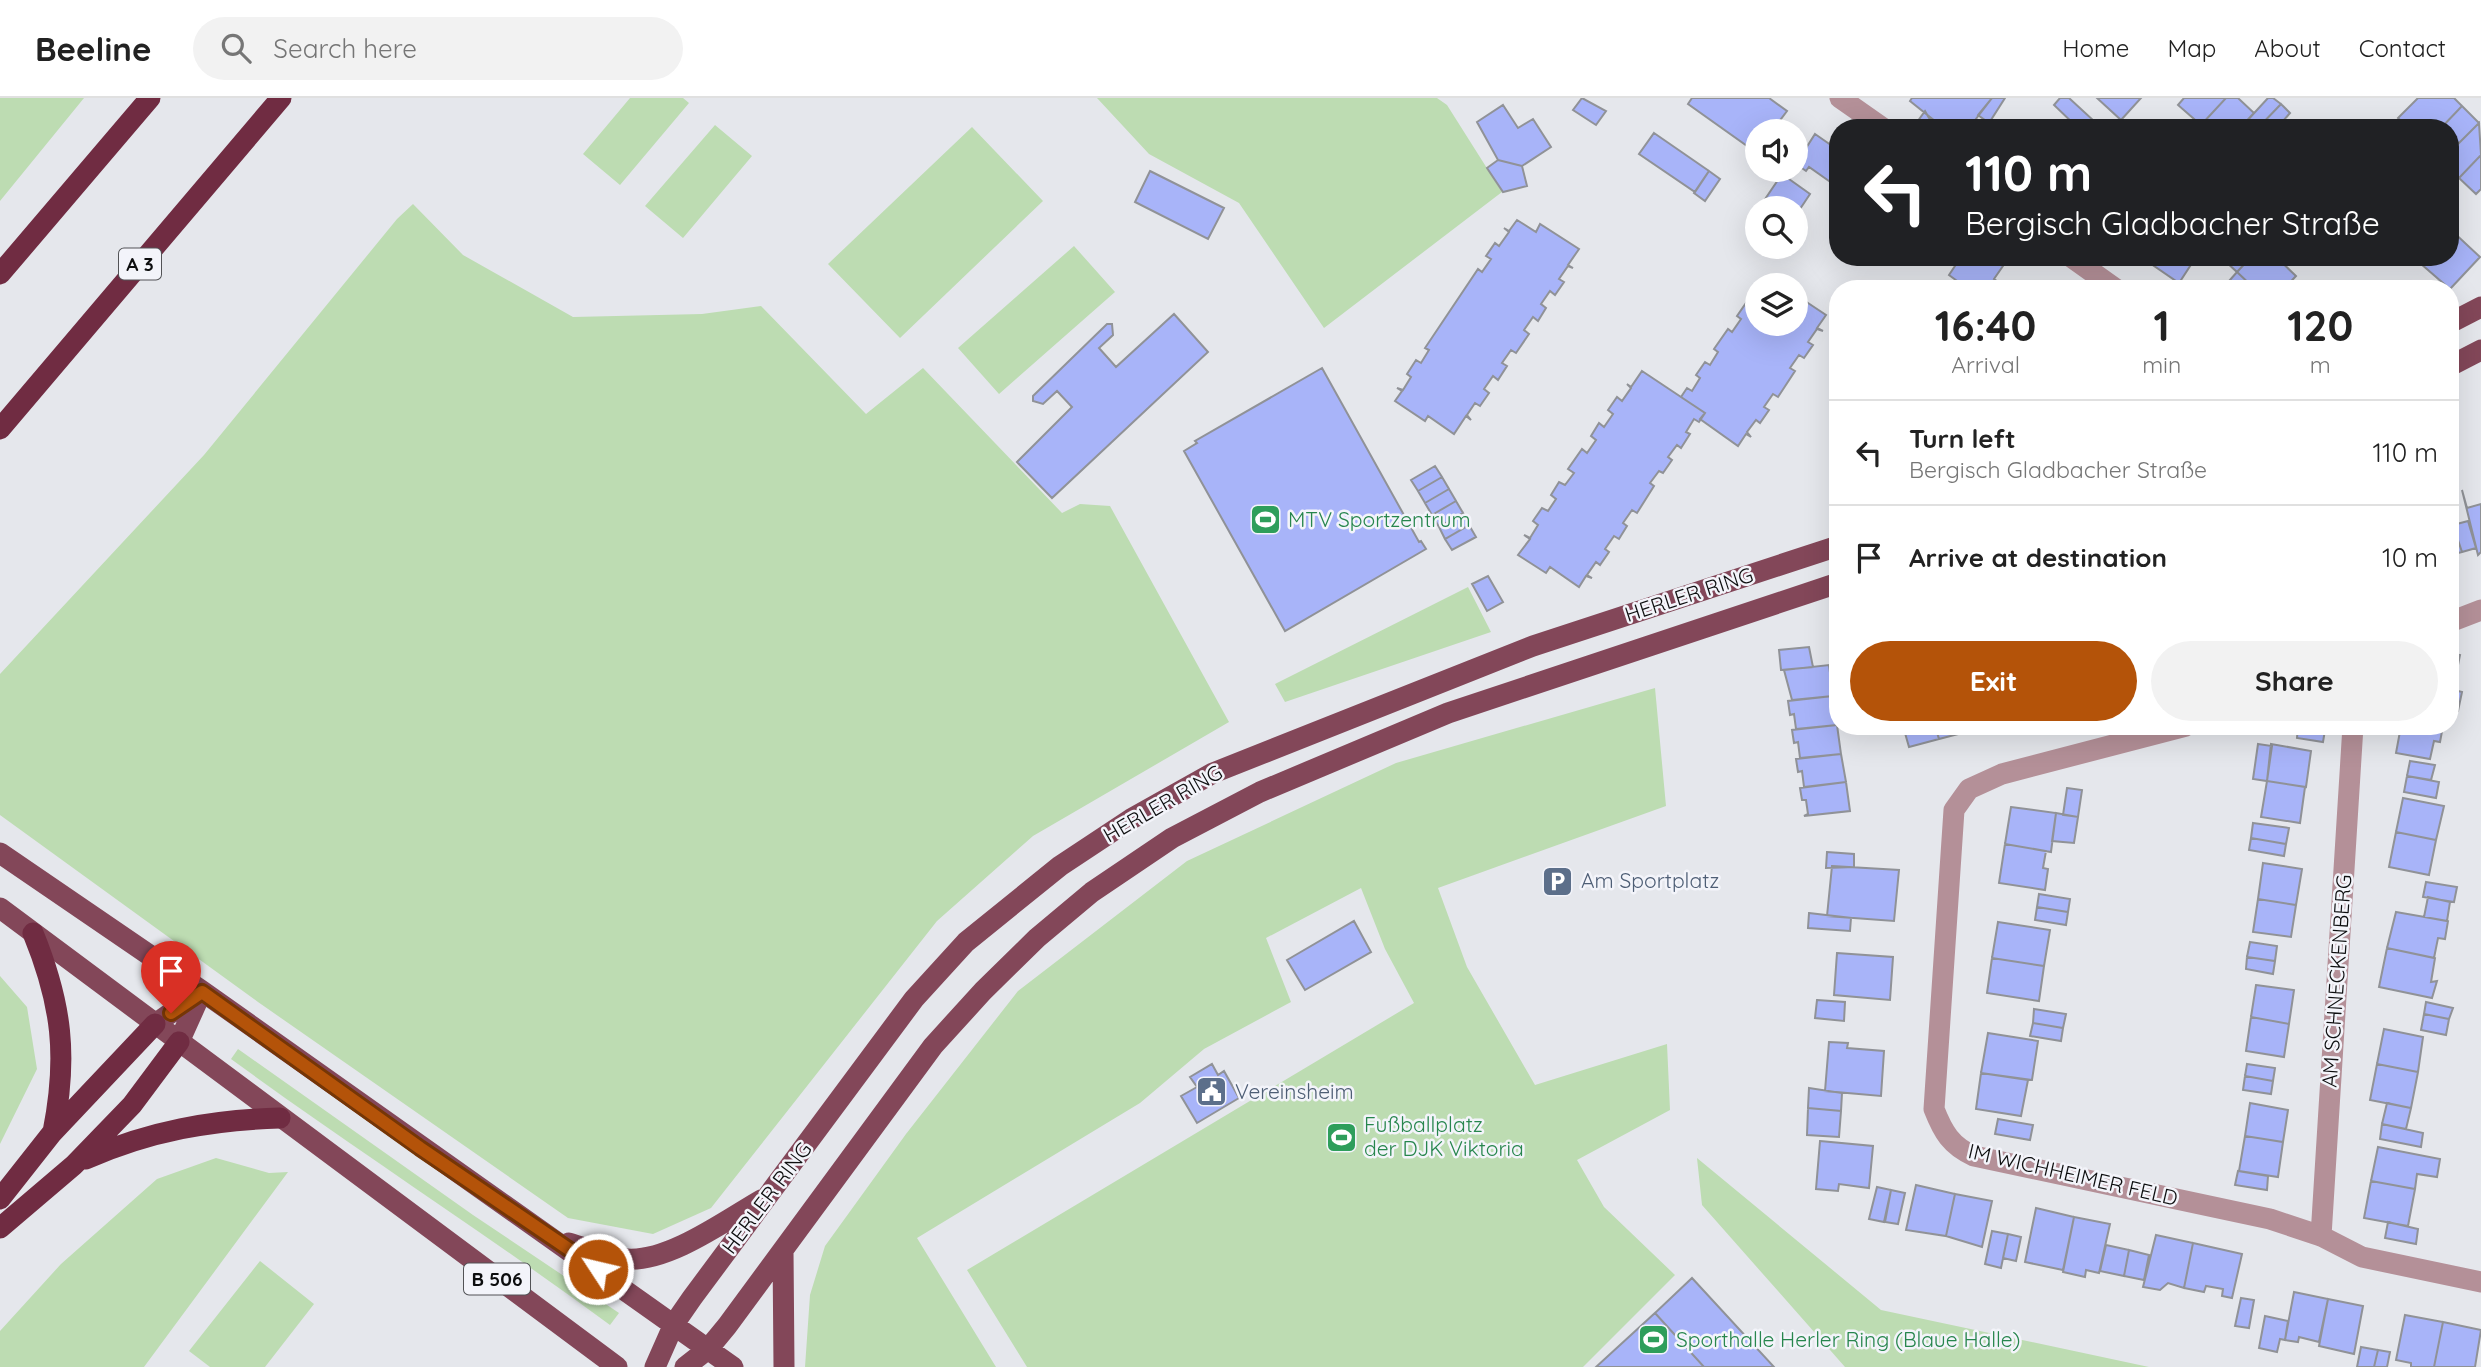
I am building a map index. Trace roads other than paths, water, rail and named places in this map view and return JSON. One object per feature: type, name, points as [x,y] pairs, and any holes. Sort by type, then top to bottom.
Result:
[{"type":"highway","points":[[0,274],[150,98]]},
{"type":"highway","name":"A 3","points":[[0,429],[281,98]]},
{"type":"highway","points":[[33,933],[50,975],[60,1019],[63,1058],[52,1133]]},
{"type":"highway","points":[[0,1199],[52,1133],[155,1024]]},
{"type":"highway","points":[[0,1228],[74,1165],[132,1105],[179,1042]]},
{"type":"highway","points":[[74,1165],[148,1135],[187,1126],[233,1119],[280,1118]]},
{"type":"main road","points":[[2459,318],[2481,307]]},
{"type":"main road","points":[[2459,361],[2481,350]]},
{"type":"main road","name":"HERLER RING","points":[[655,1367],[674,1324],[914,999],[966,942],[1059,866],[1131,819],[1213,773],[1533,646],[1829,549]]},
{"type":"main road","name":"HERLER RING","points":[[685,1367],[708,1349],[933,1046],[983,990],[1037,938],[1092,892],[1172,838],[1260,792],[1448,713],[1829,586]]},
{"type":"main road","points":[[0,853],[202,992],[733,1367]]},
{"type":"main road","name":"B 506","points":[[0,908],[617,1367]]},
{"type":"main road","points":[[155,1024],[202,992]]},
{"type":"main road","points":[[179,1042],[202,992]]},
{"type":"main road","points":[[554,1239],[627,1259],[655,1255],[700,1235],[769,1195]]},
{"type":"main road","points":[[783,1250],[784,1367]]},
{"type":"street","points":[[1840,98],[1870,119]]},
{"type":"street","points":[[2084,266],[2103,280]]},
{"type":"street","points":[[2459,619],[2481,610]]},
{"type":"street","name":"IM WICHHEIMER FELD","points":[[2152,735],[2002,774],[1969,789],[1955,810],[1934,1109],[1950,1142],[1974,1156],[2270,1219],[2321,1236],[2362,1257],[2481,1282]]},
{"type":"street","name":"AM SCHNECKENBERG","points":[[2321,1236],[2352,735]]},
{"type":"place","name":"MTV Sportzentrum","points":[[1265,520]]},
{"type":"place","name":"Am Sportplatz","points":[[1558,881]]},
{"type":"place","name":"Vereinsheim","points":[[1212,1092]]},
{"type":"place","name":"Fußballplatz der DJK Viktoria","points":[[1341,1137]]},
{"type":"place","name":"Sporthalle Herler Ring (Blaue Halle)","points":[[1653,1340]]}]
